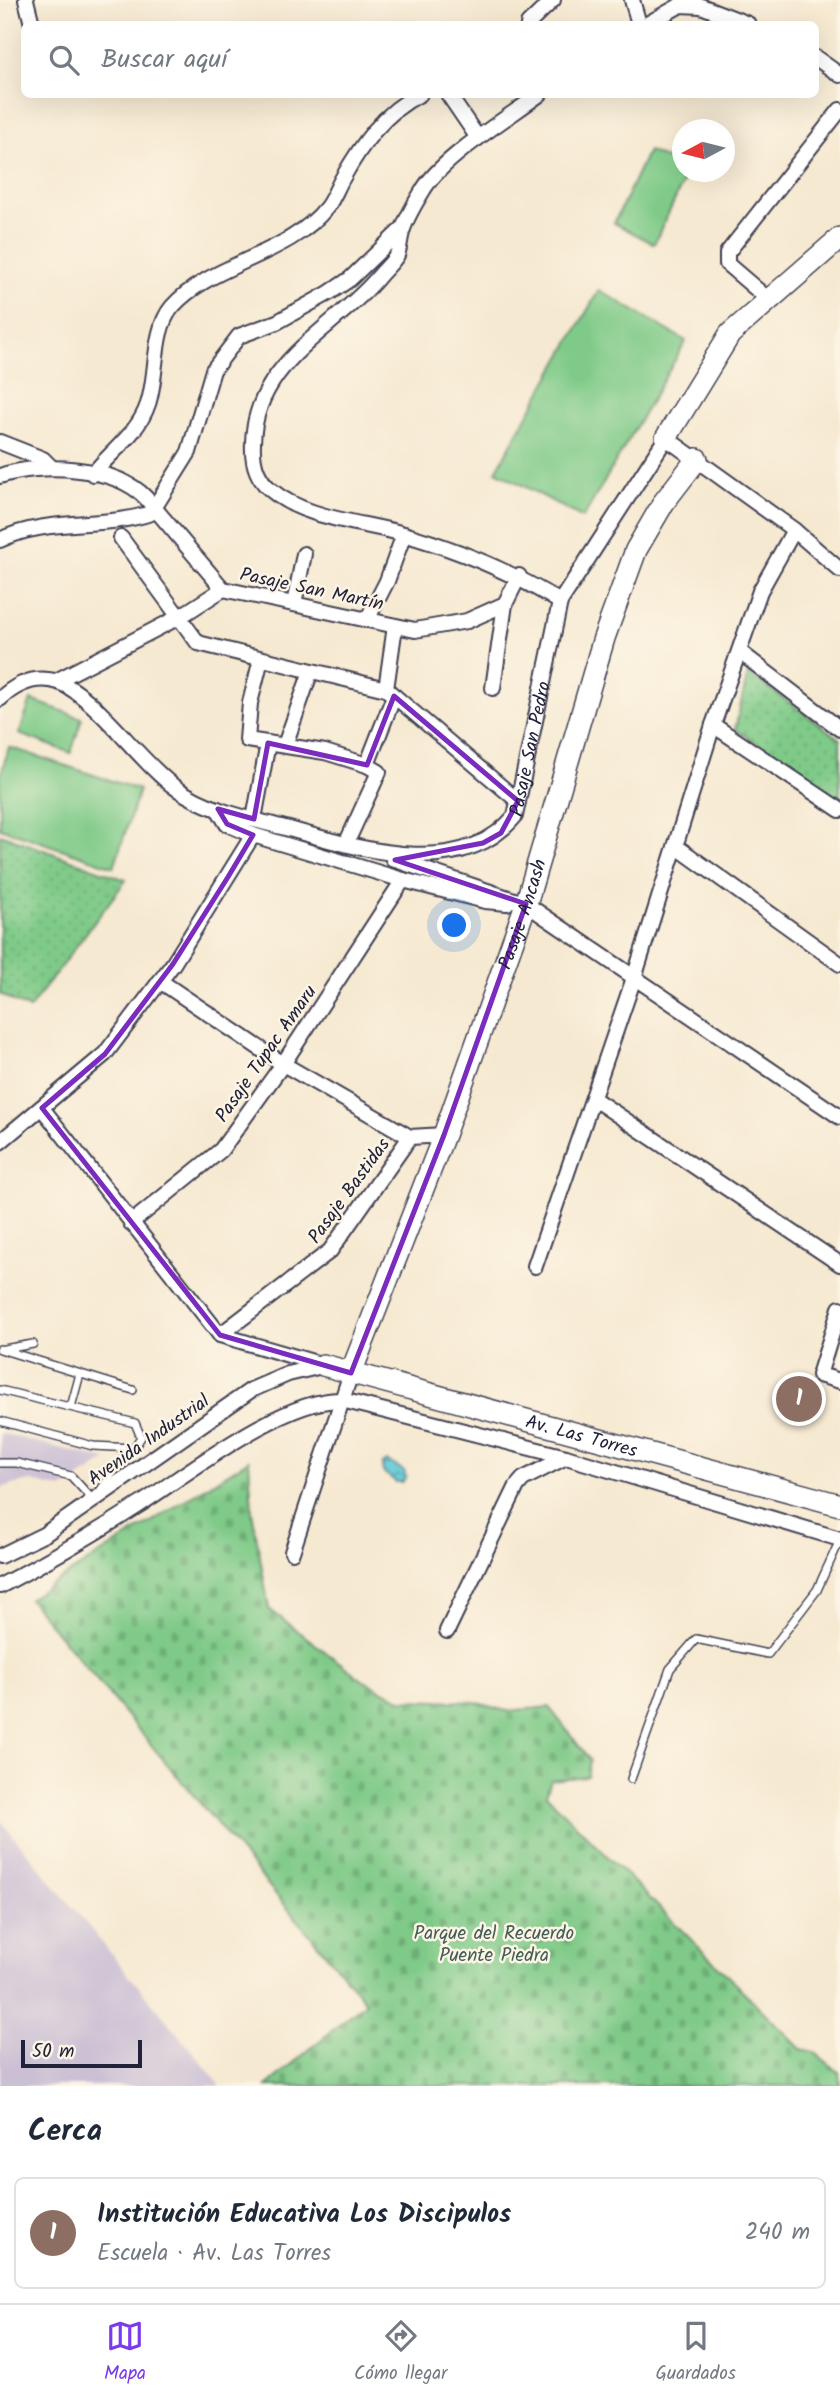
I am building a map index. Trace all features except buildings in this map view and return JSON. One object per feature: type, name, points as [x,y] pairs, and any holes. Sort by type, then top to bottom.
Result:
[{"type":"street","points":[[26,0],[31,21]]},
{"type":"street","points":[[531,21],[553,0]]},
{"type":"street","points":[[632,0],[638,21]]},
{"type":"street","points":[[652,21],[685,3],[701,6],[740,21]]},
{"type":"street","points":[[819,60],[840,75]]},
{"type":"street","points":[[93,474],[139,425],[148,405],[155,379],[160,337],[171,308],[207,280],[258,258],[310,222],[327,207],[361,145],[383,121],[415,98]]},
{"type":"street","points":[[452,98],[478,138]]},
{"type":"street","points":[[534,98],[478,138],[427,184],[403,228],[397,255],[360,298],[284,363],[267,392],[260,412],[253,436],[253,456],[258,477],[271,491],[299,506],[404,534],[519,576],[560,602]]},
{"type":"street","points":[[769,300],[727,264],[727,253],[840,110]]},
{"type":"street","points":[[0,540],[64,524],[135,518],[154,510],[189,452],[213,370],[239,336],[277,322],[329,293],[349,279],[403,228]]},
{"type":"street","name":"Pasaje San Pedro","points":[[56,681],[87,702],[164,780],[189,797],[218,809],[364,849],[402,855],[432,854],[483,843],[500,834],[515,816],[560,602],[666,438],[724,341],[840,238]]},
{"type":"street","points":[[666,438],[793,530],[840,570]]},
{"type":"street","points":[[0,442],[43,459],[51,467]]},
{"type":"street","name":"Pasaje Ancash","points":[[351,1373],[444,1135],[526,904],[604,638],[636,550],[664,502],[696,459]]},
{"type":"street","name":"Pasaje San Martín","points":[[0,476],[51,467],[93,474],[136,487],[223,589],[415,630],[467,621],[505,604]]},
{"type":"street","points":[[536,1266],[677,847],[713,725],[760,592],[793,530]]},
{"type":"street","points":[[367,620],[387,581],[404,534]]},
{"type":"street","points":[[121,538],[181,616],[198,643],[390,693],[518,801]]},
{"type":"street","points":[[294,604],[304,555]]},
{"type":"street","points":[[493,688],[505,604],[519,576]]},
{"type":"street","points":[[0,699],[15,687],[34,680],[56,681],[181,616],[223,589]]},
{"type":"street","points":[[367,765],[390,693],[395,626]]},
{"type":"street","points":[[740,652],[840,729]]},
{"type":"street","points":[[261,659],[250,703],[247,740],[325,752],[367,765],[379,772],[346,844]]},
{"type":"street","points":[[285,745],[311,671]]},
{"type":"street","points":[[713,725],[840,810]]},
{"type":"street","points":[[254,820],[268,743]]},
{"type":"street","points":[[218,809],[227,824],[254,835],[403,880],[495,903],[526,904]]},
{"type":"street","points":[[0,1142],[104,1054],[160,981],[254,835]]},
{"type":"street","points":[[677,847],[840,964]]},
{"type":"street","points":[[364,849],[526,904],[635,975],[840,1117]]},
{"type":"street","name":"Pasaje Tupac Amaru","points":[[131,1223],[214,1157],[283,1064],[403,880]]},
{"type":"street","points":[[160,981],[283,1064],[411,1137]]},
{"type":"street","points":[[594,1099],[840,1264]]},
{"type":"street","points":[[42,1108],[220,1335],[323,1365]]},
{"type":"street","name":"Pasaje Bastidas","points":[[220,1335],[330,1251],[411,1137],[444,1135]]},
{"type":"street","points":[[840,1308],[820,1375],[840,1381]]},
{"type":"street","name":"Av. Las Torres","points":[[323,1365],[840,1505]]},
{"type":"street","name":"Avenida Industrial","points":[[0,1556],[45,1534],[251,1390],[288,1374],[323,1365]]},
{"type":"street","points":[[292,1552],[351,1373]]},
{"type":"street","points":[[0,1586],[59,1555],[276,1417],[323,1400],[342,1400]]},
{"type":"street","name":"Av. Las Torres","points":[[342,1400],[566,1457],[840,1539]]},
{"type":"street","points":[[447,1630],[517,1486],[523,1479],[566,1457]]},
{"type":"lane","points":[[33,1344],[0,1349],[133,1390]]},
{"type":"lane","points":[[71,1407],[80,1374]]},
{"type":"lane","points":[[0,1390],[135,1423],[141,1437],[137,1446],[130,1448],[93,1446],[0,1420]]},
{"type":"lane","points":[[0,1463],[71,1476],[84,1488],[92,1501],[130,1448]]},
{"type":"lane","points":[[631,1779],[670,1669],[696,1639],[768,1654],[817,1590],[840,1539]]},
{"type":"highlighted area","points":[[394,696],[518,801],[501,833],[483,843],[395,860],[526,904],[444,1135],[351,1373],[220,1335],[42,1108],[105,1054],[173,964],[228,877],[253,835],[227,824],[218,809],[254,819],[268,743],[367,765]]},
{"type":"shaded area","points":[[0,1433],[107,1460],[62,1489],[29,1481],[0,1488]]},
{"type":"shaded area","points":[[0,1820],[221,2086],[0,2086]]},
{"type":"green space","points":[[648,151],[672,162],[672,182],[683,182],[654,244],[614,223]]},
{"type":"green space","points":[[599,290],[686,341],[583,518],[496,471]]},
{"type":"green space","points":[[748,673],[840,739],[840,800],[735,729]]},
{"type":"green space","points":[[31,700],[82,718],[71,753],[19,734]]},
{"type":"green space","points":[[9,747],[139,790],[114,867],[0,828],[0,777]]},
{"type":"green space","points":[[0,834],[126,880],[29,1009],[0,994]]},
{"type":"green space","name":"Parque del Recuerdo Puente Piedra","points":[[249,1460],[252,1511],[269,1609],[364,1681],[401,1700],[475,1702],[506,1711],[549,1707],[590,1760],[587,1776],[551,1780],[546,1795],[801,2049],[814,2052],[839,2072],[840,2086],[266,2086],[366,2002],[29,1599]]},
{"type":"water","points":[[387,1461],[404,1471],[406,1477],[402,1482],[396,1482],[383,1472],[382,1465]]},
{"type":"place","name":"Institución Educativa Los Discipulos","points":[[799,1399]]}]
